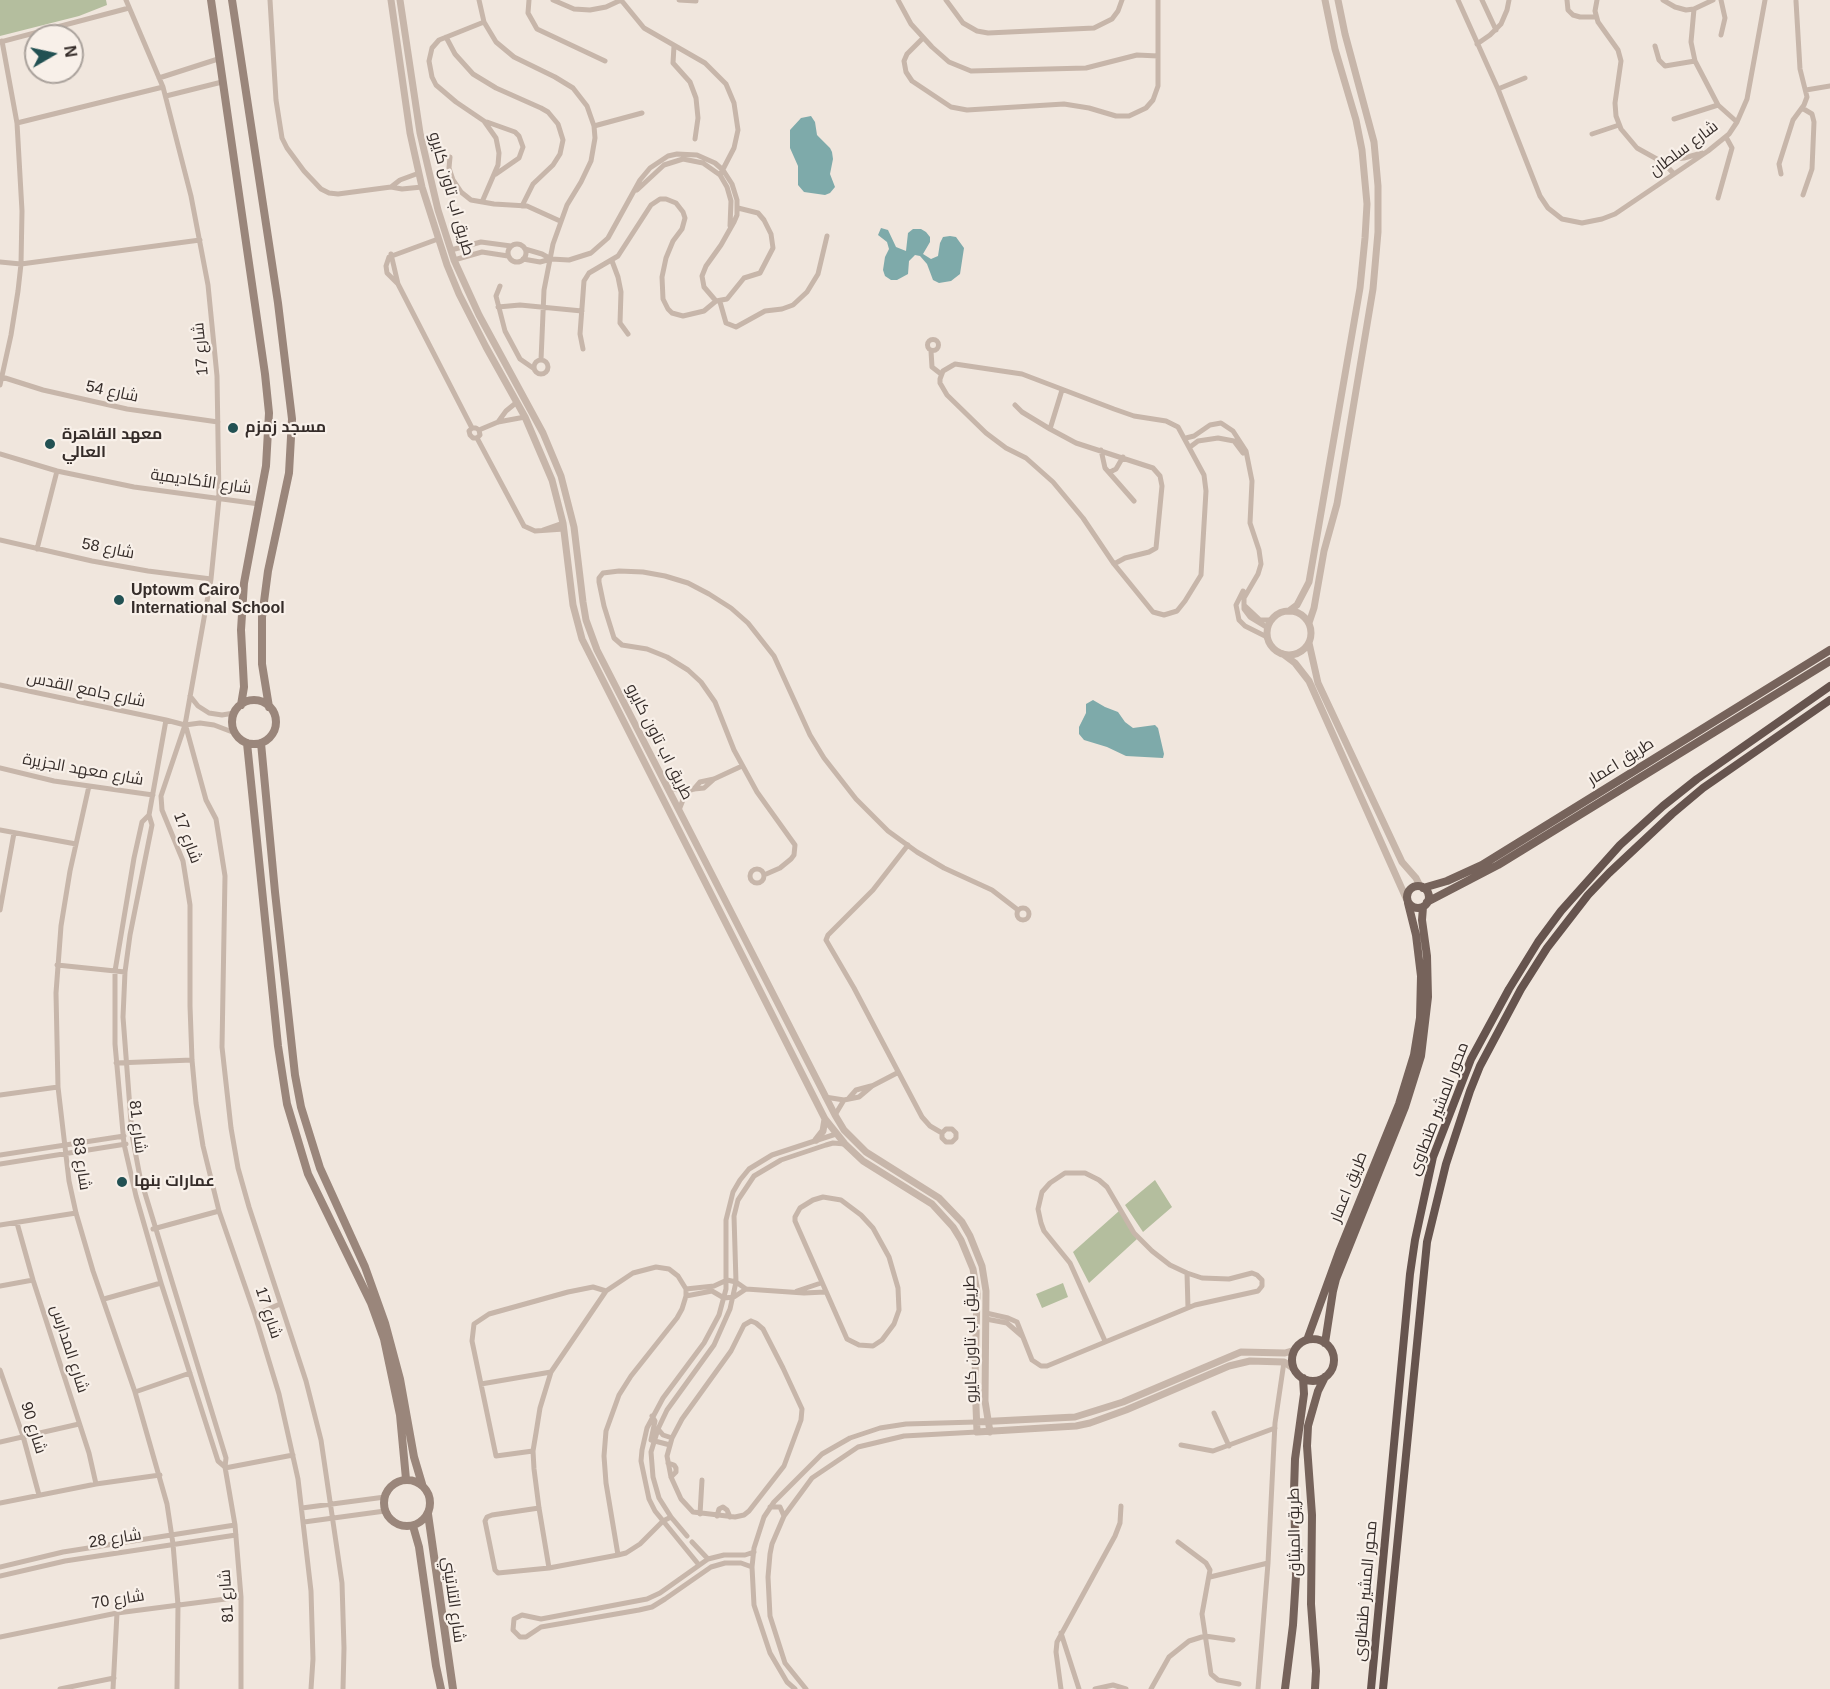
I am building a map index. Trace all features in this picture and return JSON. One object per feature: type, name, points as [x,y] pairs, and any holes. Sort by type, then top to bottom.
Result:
[{"type":"highway","name":"محور المشير طنطاوى","points":[[1371,1689],[1415,1240],[1434,1157],[1472,1059],[1509,988],[1538,942],[1568,903],[1620,845],[1697,779],[1830,686]]},
{"type":"highway","name":"محور المشير طنطاوى","points":[[1383,1689],[1427,1242],[1446,1164],[1480,1066],[1521,989],[1547,948],[1588,895],[1609,873],[1703,788],[1830,700]]},
{"type":"main road","points":[[210,0],[268,400],[268,452],[243,598],[244,687],[241,705]]},
{"type":"main road","points":[[232,0],[278,303],[292,412],[289,473],[268,571],[262,617],[262,664],[269,707],[276,720],[275,730],[261,743],[247,743],[235,733],[232,720],[234,713],[241,705],[255,700],[269,707]]},
{"type":"main road","name":"طريق اعمار","points":[[1422,887],[1447,881],[1482,866],[1830,650]]},
{"type":"main road","name":"طريق اعمار","points":[[1324,1377],[1331,1370],[1334,1359],[1330,1347],[1325,1343],[1332,1291],[1406,1107],[1421,1056],[1428,998],[1427,956],[1422,920],[1425,904],[1498,866],[1830,662]]},
{"type":"main road","points":[[247,743],[279,1056],[287,1104],[308,1174],[372,1303],[384,1340],[400,1414],[406,1479]]},
{"type":"main road","points":[[261,743],[295,1075],[301,1107],[315,1153],[365,1267],[385,1323],[400,1379],[414,1457],[422,1484],[431,1498],[428,1514],[422,1522],[405,1527],[396,1524],[385,1511],[384,1497],[392,1485],[406,1479],[422,1484]]},
{"type":"main road","points":[[1422,887],[1429,896],[1425,904],[1415,908],[1407,900],[1410,889],[1422,887]]},
{"type":"main road","name":"طريق اعمار","points":[[1308,1340],[1339,1252],[1405,1088],[1414,1055],[1420,1018],[1421,976],[1416,935],[1407,900]]},
{"type":"main road","points":[[1324,1377],[1312,1381],[1303,1378],[1293,1368],[1292,1359],[1300,1344],[1308,1340],[1325,1343]]},
{"type":"main road","name":"طريق الميثاق","points":[[1315,1689],[1316,1671],[1311,1604],[1312,1515],[1307,1446],[1310,1420],[1324,1377]]},
{"type":"main road","name":"طريق الميثاق","points":[[1285,1689],[1296,1576],[1295,1459],[1304,1394],[1303,1378]]},
{"type":"main road","name":"شارع التلاتيني","points":[[428,1514],[453,1689]]},
{"type":"main road","name":"شارع التلاتيني","points":[[413,1526],[419,1547],[435,1666],[441,1689]]},
{"type":"street","name":"شارع 17","points":[[126,0],[166,96],[200,240],[213,333],[218,422],[219,499],[211,579],[185,725],[161,796],[165,817],[183,861],[190,905],[192,1060],[201,1136],[219,1211],[255,1315],[279,1394],[294,1455],[304,1522],[312,1618],[311,1689]]},
{"type":"street","points":[[270,0],[276,100],[282,138],[304,171],[321,189],[329,193],[338,194],[391,187],[402,189],[422,187]]},
{"type":"street","name":"طريق اب تاون كايرو","points":[[390,0],[410,134],[422,187],[438,239],[463,302],[525,417],[544,458],[564,526],[576,621],[582,639],[825,1119],[845,1144],[863,1161],[919,1195],[943,1215],[957,1233],[976,1282],[977,1432]]},
{"type":"street","name":"طريق اب تاون كايرو","points":[[400,0],[425,160],[454,260],[492,342],[543,433],[561,477],[569,504],[583,602],[591,634],[643,741],[844,1130],[866,1152],[926,1188],[945,1203],[962,1222],[970,1236],[980,1258],[985,1279],[987,1303],[985,1401],[990,1432]]},
{"type":"street","points":[[479,0],[484,21],[496,42],[514,57],[573,88],[587,106],[594,126],[595,138],[591,161],[560,221],[553,244],[543,306],[541,360]]},
{"type":"street","points":[[529,0],[528,14],[537,29],[605,61]]},
{"type":"street","points":[[553,0],[574,9],[590,10],[606,7],[621,0],[644,28],[713,69],[731,93],[737,112],[738,130],[734,148],[721,172]]},
{"type":"street","points":[[679,0],[696,1]]},
{"type":"street","points":[[898,0],[908,19],[923,38],[949,62],[964,69],[977,71],[1086,68],[1137,55],[1158,56]]},
{"type":"street","points":[[946,0],[963,23],[977,31],[988,33],[1094,28],[1112,19],[1122,0]]},
{"type":"street","points":[[923,38],[907,54],[904,64],[908,75],[912,81],[943,103],[962,110],[1064,104],[1120,117],[1134,115],[1146,108],[1155,96],[1159,81],[1158,0]]},
{"type":"street","points":[[1269,641],[1268,628],[1272,620],[1298,605],[1306,590],[1323,509],[1361,280],[1367,204],[1365,172],[1358,128],[1335,49],[1325,0]]},
{"type":"street","points":[[1309,623],[1314,608],[1324,551],[1335,512],[1373,289],[1378,241],[1379,200],[1376,158],[1338,0]]},
{"type":"street","points":[[1458,0],[1498,89],[1525,78]]},
{"type":"street","points":[[1482,0],[1496,30]]},
{"type":"street","points":[[1477,44],[1496,30],[1504,17],[1509,0]]},
{"type":"street","points":[[1567,0],[1568,10],[1573,15],[1596,16]]},
{"type":"street","points":[[1596,0],[1596,16],[1620,56],[1621,67],[1615,103],[1619,125],[1632,144],[1648,156],[1668,166],[1674,174]]},
{"type":"street","points":[[1663,0],[1681,9],[1694,9],[1713,0]]},
{"type":"street","points":[[1721,0],[1725,18],[1721,35]]},
{"type":"street","name":"شارع سلطان","points":[[1498,89],[1535,187],[1543,202],[1562,219],[1582,223],[1602,219],[1615,214],[1726,137],[1744,109],[1753,75],[1766,0]]},
{"type":"street","points":[[1781,174],[1779,164],[1792,124],[1806,102],[1806,90],[1800,69],[1796,1]]},
{"type":"street","points":[[0,385],[11,335],[21,264],[22,182],[16,123],[1,42],[129,8]]},
{"type":"street","points":[[1694,9],[1691,42],[1695,61],[1718,105],[1737,122]]},
{"type":"street","points":[[482,202],[498,165],[498,145],[493,132],[484,121],[442,91],[429,69],[430,52],[435,44],[484,21]]},
{"type":"street","points":[[446,37],[455,54],[473,74],[495,88],[541,108],[558,124],[563,140],[560,154],[553,165],[533,184],[522,206]]},
{"type":"street","points":[[674,46],[673,63],[690,82],[696,98],[698,118],[695,139]]},
{"type":"street","points":[[1655,46],[1660,63],[1665,66],[1695,61]]},
{"type":"street","points":[[159,78],[218,59]]},
{"type":"street","points":[[166,96],[222,82]]},
{"type":"street","points":[[1806,90],[1830,86]]},
{"type":"street","points":[[16,123],[163,87]]},
{"type":"street","points":[[1674,119],[1718,105]]},
{"type":"street","points":[[1802,108],[1812,114],[1814,122],[1812,169],[1803,195]]},
{"type":"street","points":[[594,126],[642,112]]},
{"type":"street","points":[[484,121],[514,132],[522,141],[523,147],[519,158],[495,175]]},
{"type":"street","points":[[1592,134],[1619,125]]},
{"type":"street","points":[[1718,198],[1732,148],[1726,137]]},
{"type":"street","points":[[1659,161],[1684,158],[1708,151]]},
{"type":"street","points":[[472,428],[398,284],[387,273],[387,261],[391,254],[438,239],[454,260],[482,252],[508,256],[515,262],[523,259],[540,262],[551,259],[580,258],[600,246],[614,228],[643,175],[668,156],[677,154],[697,155],[715,163],[732,184],[738,208],[737,215],[702,276],[704,287],[718,301],[726,322],[736,327],[765,311],[793,305],[815,281],[821,266],[827,236]]},
{"type":"street","points":[[450,157],[449,168],[457,187],[466,196],[482,202],[532,208],[560,221]]},
{"type":"street","points":[[721,172],[731,201],[730,227]]},
{"type":"street","points":[[391,187],[400,180],[419,173]]},
{"type":"street","points":[[583,350],[580,334],[582,286],[586,276],[612,261],[623,250],[651,205],[660,199],[672,200],[683,212],[684,223],[669,250],[663,268],[661,288],[665,305],[672,313],[683,316],[704,311],[718,301],[726,299],[744,278],[760,273],[773,248],[771,234],[758,213],[738,208]]},
{"type":"street","points":[[0,262],[21,264],[200,240]]},
{"type":"street","points":[[451,250],[481,242],[511,246],[518,244],[551,259]]},
{"type":"street","points":[[508,256],[511,246]]},
{"type":"street","points":[[523,259],[525,249]]},
{"type":"street","points":[[612,261],[620,285],[620,322],[628,334]]},
{"type":"street","points":[[500,286],[496,296],[498,307],[505,331],[517,354],[538,374],[545,373],[548,366],[541,360]]},
{"type":"street","points":[[498,307],[543,306],[582,311]]},
{"type":"street","points":[[931,351],[932,367],[941,374]]},
{"type":"street","points":[[533,368],[536,361],[541,360]]},
{"type":"street","points":[[959,364],[1022,374],[1062,390],[1134,416],[1173,423],[1186,438],[1204,475],[1206,491],[1201,575],[1185,601],[1177,611],[1170,615],[1158,615],[1153,612],[1114,564],[1083,518],[1053,482],[1037,466],[995,440],[944,390],[940,383],[941,374],[952,365],[959,364]]},
{"type":"street","name":"شارع 54","points":[[2,377],[53,392],[127,409],[218,422]]},
{"type":"street","points":[[1050,429],[1062,390]]},
{"type":"street","points":[[498,422],[517,402],[524,407],[543,433]]},
{"type":"street","points":[[1015,405],[1022,412],[1076,443],[1153,468],[1160,476],[1162,486],[1157,544],[1154,550],[1125,558],[1114,564]]},
{"type":"street","points":[[472,428],[479,430],[498,422],[525,417]]},
{"type":"street","points":[[1186,438],[1216,423],[1221,423],[1228,427],[1241,442],[1249,461],[1252,480],[1250,522],[1261,558],[1258,574],[1244,598],[1244,605],[1257,620],[1268,628]]},
{"type":"street","points":[[1226,439],[1228,427]]},
{"type":"street","points":[[472,428],[469,431],[470,435],[477,438],[524,526],[530,530],[564,526]]},
{"type":"street","points":[[1205,429],[1208,439]]},
{"type":"street","points":[[1336,429],[1349,432]]},
{"type":"street","points":[[477,438],[480,435],[479,430]]},
{"type":"street","points":[[1190,447],[1198,441],[1226,439],[1237,444],[1246,462],[1247,522],[1258,558],[1255,572],[1238,599],[1237,617],[1242,624],[1265,636],[1275,649],[1295,663],[1309,681],[1407,900]]},
{"type":"street","points":[[1101,450],[1105,468],[1134,501]]},
{"type":"street","name":"شارع الأكاديمية","points":[[0,454],[57,471],[134,487],[259,504]]},
{"type":"street","points":[[1110,472],[1116,469],[1123,457]]},
{"type":"street","points":[[37,549],[57,471]]},
{"type":"street","points":[[1323,509],[1335,512]]},
{"type":"street","name":"شارع 58","points":[[0,540],[148,571],[211,579]]},
{"type":"street","points":[[764,875],[780,868],[791,859],[795,845],[757,792],[742,766],[715,702],[699,680],[667,657],[647,649],[622,645],[614,638],[599,582],[600,575],[603,573],[643,572],[688,584],[717,598],[748,623],[763,640],[780,667],[810,735],[824,758],[856,799],[881,825],[908,845],[938,865],[992,890],[1018,910]]},
{"type":"street","points":[[571,580],[580,579]]},
{"type":"street","points":[[1236,609],[1244,605]]},
{"type":"street","points":[[1288,611],[1300,614],[1309,623],[1311,631],[1309,643],[1318,682],[1402,862],[1422,887]]},
{"type":"street","points":[[1257,620],[1272,620]]},
{"type":"street","points":[[582,639],[610,685],[613,686],[614,683]]},
{"type":"street","points":[[1283,654],[1292,655],[1300,652],[1309,643]]},
{"type":"street","name":"شارع جامع القدس","points":[[0,685],[166,720]]},
{"type":"street","points":[[190,696],[198,706],[209,713],[222,715],[234,713]]},
{"type":"street","points":[[622,721],[626,718],[635,734],[643,741]]},
{"type":"street","points":[[166,720],[185,725],[200,723],[214,725],[235,733]]},
{"type":"street","name":"شارع 81","points":[[166,720],[149,815],[152,825],[136,898],[125,972],[123,1017],[125,1062],[133,1143],[155,1228],[227,1461],[225,1468],[235,1525],[241,1597],[241,1689]]},
{"type":"street","points":[[185,725],[206,800],[216,819],[224,866],[222,1047],[231,1128],[238,1168],[297,1352],[327,1470],[342,1583],[343,1689]]},
{"type":"street","points":[[667,787],[686,792],[704,788],[714,779],[742,766]]},
{"type":"street","name":"شارع معهد الجزيرة","points":[[0,768],[54,781],[161,796]]},
{"type":"street","name":"شارع 83","points":[[90,786],[64,901],[57,965],[58,1087],[65,1154],[76,1214],[160,1475],[173,1544],[178,1605],[177,1689]]},
{"type":"street","points":[[679,810],[686,792]]},
{"type":"street","name":"شارع 81","points":[[149,815],[142,822],[134,858],[115,971],[114,1026],[123,1136],[133,1188],[161,1283],[218,1461],[225,1468]]},
{"type":"street","points":[[0,830],[76,844]]},
{"type":"street","points":[[0,910],[1,892],[14,833]]},
{"type":"street","points":[[908,845],[873,890],[825,940],[854,988],[922,1117],[930,1126],[942,1133]]},
{"type":"street","points":[[705,884],[713,892],[723,910],[727,910],[728,907]]},
{"type":"street","points":[[742,955],[745,953],[754,967],[763,974]]},
{"type":"street","points":[[57,965],[125,972]]},
{"type":"street","points":[[116,1063],[192,1060]]},
{"type":"street","points":[[835,1115],[846,1099],[859,1089],[873,1086],[897,1073]]},
{"type":"street","points":[[0,1095],[58,1087]]},
{"type":"street","points":[[817,1100],[819,1094],[825,1097],[846,1099]]},
{"type":"street","points":[[816,1140],[823,1131],[825,1119]]},
{"type":"street","points":[[699,1565],[663,1521],[649,1498],[642,1471],[644,1438],[652,1416],[663,1398],[709,1335],[724,1299],[727,1280],[726,1220],[732,1192],[748,1169],[772,1155],[836,1134],[866,1152]]},
{"type":"street","points":[[0,1155],[132,1135]]},
{"type":"street","points":[[0,1164],[133,1143]]},
{"type":"street","points":[[687,1536],[659,1498],[653,1477],[651,1452],[654,1439],[667,1410],[714,1345],[734,1297],[736,1282],[734,1216],[738,1200],[754,1176],[781,1160],[833,1143],[845,1144]]},
{"type":"street","points":[[976,1327],[986,1320],[1007,1323],[1023,1337],[1032,1360],[1041,1366],[1053,1364],[1188,1308],[1258,1291],[1262,1286],[1262,1280],[1252,1273],[1229,1279],[1214,1279],[1187,1273],[1161,1258],[1143,1242],[1121,1213],[1107,1186],[1091,1175],[1078,1172],[1065,1173],[1042,1191],[1038,1209],[1044,1231],[1070,1263],[1106,1341]]},
{"type":"street","points":[[823,1197],[830,1197],[849,1205],[861,1215],[883,1244],[898,1288],[898,1317],[879,1343],[867,1347],[852,1343],[842,1332],[825,1292],[795,1217],[800,1208],[806,1204],[823,1197]]},
{"type":"street","points":[[146,1231],[219,1211]]},
{"type":"street","points":[[0,1225],[76,1214]]},
{"type":"street","name":"شارع المدارس","points":[[17,1223],[96,1484]]},
{"type":"street","points":[[549,1568],[538,1508],[533,1451],[540,1408],[551,1372],[606,1291],[633,1273],[663,1267],[673,1271],[686,1289],[682,1309],[620,1395],[606,1431],[604,1456],[606,1484],[618,1555]]},
{"type":"street","points":[[1187,1273],[1188,1308]]},
{"type":"street","points":[[0,1286],[33,1280]]},
{"type":"street","points":[[686,1289],[714,1286],[727,1280],[736,1282],[746,1289],[790,1293],[825,1292]]},
{"type":"street","points":[[104,1299],[161,1283]]},
{"type":"street","points":[[790,1293],[821,1283]]},
{"type":"street","points":[[533,1451],[496,1456],[472,1332],[474,1324],[489,1314],[568,1292],[593,1287],[606,1291]]},
{"type":"street","points":[[686,1296],[712,1291],[724,1299],[734,1297],[746,1289]]},
{"type":"street","points":[[977,1303],[987,1303]]},
{"type":"street","points":[[255,1315],[280,1304]]},
{"type":"street","points":[[751,1322],[760,1325],[783,1368],[802,1412],[784,1466],[750,1511],[740,1517],[730,1517],[700,1514],[688,1508],[681,1500],[671,1476],[668,1463],[671,1442],[682,1419],[731,1352],[744,1325],[751,1322]]},
{"type":"street","points":[[177,1333],[186,1330]]},
{"type":"street","points":[[795,1689],[787,1682],[770,1653],[754,1605],[752,1567],[754,1552],[764,1517],[770,1507],[809,1465],[836,1445],[880,1428],[906,1424],[988,1423],[1068,1418],[1088,1414],[1123,1402],[1241,1352],[1285,1353],[1295,1350]]},
{"type":"street","points":[[1258,1689],[1275,1428],[1285,1353]]},
{"type":"street","points":[[806,1689],[785,1663],[770,1616],[768,1577],[772,1544],[784,1516],[812,1478],[858,1447],[904,1436],[1076,1426],[1126,1410],[1229,1366],[1250,1361],[1284,1362],[1293,1368]]},
{"type":"street","points":[[976,1366],[985,1364]]},
{"type":"street","name":"شارع 90","points":[[0,1370],[23,1436],[39,1495]]},
{"type":"street","points":[[481,1384],[551,1372]]},
{"type":"street","points":[[135,1392],[190,1373]]},
{"type":"street","points":[[1214,1413],[1229,1446]]},
{"type":"street","points":[[652,1416],[655,1421],[650,1437],[671,1442]]},
{"type":"street","points":[[0,1442],[79,1424]]},
{"type":"street","points":[[1181,1444],[1210,1452],[1275,1428]]},
{"type":"street","points":[[658,1429],[671,1442]]},
{"type":"street","points":[[225,1468],[294,1455]]},
{"type":"street","points":[[0,1503],[96,1484],[160,1475]]},
{"type":"street","points":[[700,1514],[702,1480]]},
{"type":"street","points":[[302,1508],[384,1497]]},
{"type":"street","points":[[1061,1689],[1056,1652],[1057,1642],[1118,1532],[1121,1506]]},
{"type":"street","points":[[770,1507],[780,1507],[784,1516]]},
{"type":"street","points":[[538,1508],[487,1517],[485,1521],[495,1570],[498,1573],[549,1568],[626,1553],[640,1544],[663,1521],[671,1517]]},
{"type":"street","points":[[304,1522],[385,1511]]},
{"type":"street","name":"شارع 28","points":[[0,1567],[63,1552],[235,1525]]},
{"type":"street","name":"شارع 28","points":[[0,1576],[65,1561],[236,1535]]},
{"type":"street","points":[[692,1542],[708,1559]]},
{"type":"street","points":[[1178,1542],[1206,1563],[1210,1570],[1202,1614],[1213,1676],[1218,1680],[1239,1684]]},
{"type":"street","points":[[63,1552],[65,1561]]},
{"type":"street","points":[[752,1567],[741,1563],[725,1563],[711,1567],[652,1607],[541,1627],[520,1637],[513,1630],[514,1619],[522,1616],[541,1619],[647,1599],[660,1593],[708,1559],[754,1552]]},
{"type":"street","points":[[724,1555],[725,1563]]},
{"type":"street","points":[[1210,1578],[1268,1563]]},
{"type":"street","name":"شارع 70","points":[[0,1638],[117,1613],[241,1597]]},
{"type":"street","points":[[113,1689],[117,1613]]},
{"type":"street","points":[[764,1634],[769,1635],[774,1630]]},
{"type":"street","points":[[1061,1633],[1079,1689]]},
{"type":"street","points":[[1150,1689],[1163,1664],[1189,1641],[1205,1636],[1233,1640]]},
{"type":"street","points":[[60,1689],[114,1678]]},
{"type":"street","points":[[1095,1689],[1113,1685],[1126,1689]]},
{"type":"green space","points":[[0,0],[106,0],[107,5],[79,16],[47,24],[24,24],[24,30],[0,36]]},
{"type":"green space","points":[[1155,1180],[1172,1207],[1143,1232],[1125,1205]]},
{"type":"green space","points":[[1119,1211],[1137,1239],[1089,1283],[1073,1252]]},
{"type":"green space","points":[[1063,1283],[1068,1297],[1042,1308],[1036,1294]]},
{"type":"water","points":[[811,116],[815,122],[817,135],[832,152],[830,174],[835,187],[825,195],[804,192],[798,185],[798,166],[790,148],[790,130],[801,118]]},
{"type":"water","points":[[881,228],[888,230],[896,247],[906,251],[908,233],[913,229],[926,232],[930,237],[930,242],[923,254],[931,259],[938,256],[943,237],[956,237],[964,248],[960,274],[951,281],[939,283],[933,280],[927,264],[920,256],[915,255],[909,261],[908,274],[897,280],[891,280],[885,276],[883,270],[889,249],[887,242],[878,235]]},
{"type":"water","points":[[1093,700],[1118,712],[1133,728],[1155,725],[1158,728],[1163,758],[1126,756],[1084,740],[1079,734],[1079,727],[1086,713],[1086,704]]},
{"type":"place","name":"مسجد زمزم","points":[[233,428]]},
{"type":"place","name":"معهد القاهرة العالي","points":[[50,444]]},
{"type":"place","name":"Uptowm Cairo International School","points":[[119,600]]},
{"type":"place","name":"عمارات بنها","points":[[122,1182]]}]
